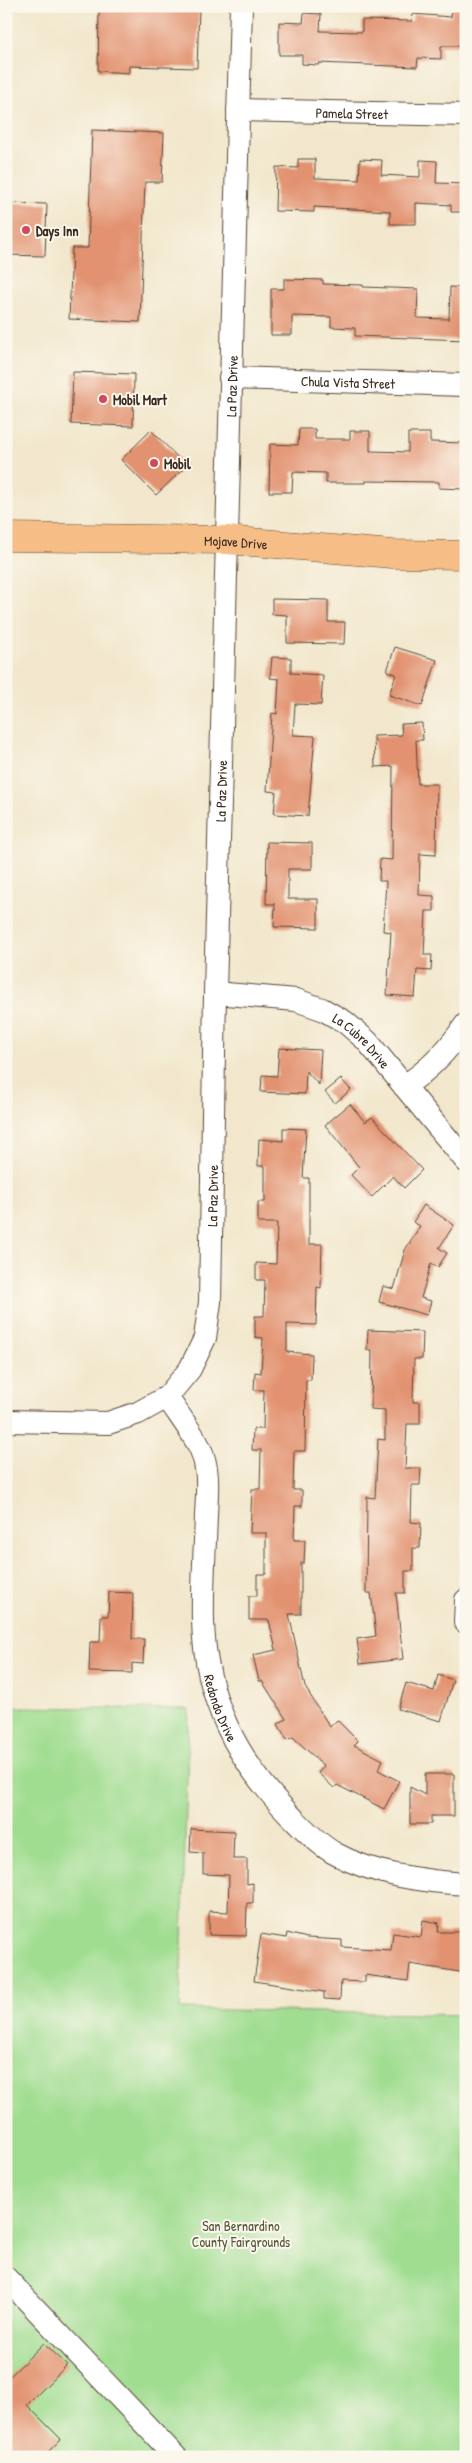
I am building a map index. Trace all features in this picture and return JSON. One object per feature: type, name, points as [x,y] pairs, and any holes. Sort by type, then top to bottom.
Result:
[{"type":"main road","name":"Mojave Drive","points":[[6,537],[227,540],[392,554],[466,555]]},
{"type":"street","name":"La Paz Drive","points":[[6,1421],[108,1423],[138,1413],[167,1397],[190,1369],[205,1338],[210,1302],[215,993],[241,6]]},
{"type":"street","name":"Pamela Street","points":[[238,110],[466,115]]},
{"type":"street","name":"Chula Vista Street","points":[[230,378],[466,385]]},
{"type":"street","name":"La Cubre Drive","points":[[215,993],[296,1000],[322,1009],[345,1022],[368,1041],[466,1161]]},
{"type":"street","points":[[404,1086],[422,1075],[453,1043],[466,1024]]},
{"type":"street","name":"Redondo Drive","points":[[167,1397],[200,1449],[207,1473],[203,1622],[209,1677],[223,1719],[243,1758],[274,1798],[307,1832],[334,1853],[377,1870],[422,1881],[466,1884]]},
{"type":"street","points":[[6,2278],[176,2457]]},
{"type":"green space","name":"San Bernardino County Fairgrounds","points":[[6,1707],[189,1709],[180,2009],[466,2015],[466,2457],[6,2457]]},
{"type":"building","points":[[141,6],[199,9],[197,68],[129,66],[129,73],[98,71],[99,9],[141,9]]},
{"type":"building","points":[[452,6],[466,6],[466,46],[441,46],[441,59],[418,58],[417,67],[302,64],[302,55],[279,55],[279,22],[303,23],[304,13],[321,14],[320,31],[362,32],[362,20],[412,21],[413,14],[451,17]]},
{"type":"building","points":[[92,130],[164,133],[162,182],[145,182],[140,322],[69,319],[72,248],[88,248]]},
{"type":"building","points":[[298,159],[315,159],[315,178],[359,180],[360,159],[382,160],[381,175],[420,177],[420,160],[437,161],[436,183],[466,184],[466,212],[451,212],[451,205],[416,203],[416,224],[390,224],[390,211],[314,207],[314,212],[275,211],[276,167],[298,168]]},
{"type":"building","name":"Days Inn","points":[[6,203],[47,204],[45,256],[6,255]]},
{"type":"building","points":[[284,279],[323,280],[323,284],[363,285],[363,287],[418,289],[417,318],[449,319],[450,287],[466,288],[466,340],[355,336],[355,328],[331,327],[331,317],[292,316],[292,335],[271,335],[271,289],[284,289]]},
{"type":"building","name":"Mobil Mart","points":[[73,372],[134,374],[133,426],[71,424]]},
{"type":"building","points":[[299,429],[315,429],[315,439],[350,439],[350,431],[370,431],[370,451],[408,452],[408,433],[430,433],[430,442],[466,443],[464,489],[439,488],[439,482],[366,481],[366,483],[326,483],[326,473],[293,472],[292,492],[269,492],[270,444],[298,445]]},
{"type":"building","name":"Mobil","points":[[151,430],[186,466],[156,495],[121,460]]},
{"type":"building","points":[[272,599],[328,600],[328,622],[345,622],[344,644],[287,643],[287,615],[272,614]]},
{"type":"building","points":[[395,647],[437,660],[422,706],[389,695],[396,674],[387,671]]},
{"type":"building","points":[[272,657],[291,658],[291,673],[323,675],[321,705],[295,704],[293,735],[315,736],[308,816],[274,814],[276,792],[267,791],[272,713],[277,714],[279,679],[270,678]]},
{"type":"building","points":[[422,723],[423,740],[416,740],[418,784],[437,784],[436,855],[420,854],[419,895],[434,896],[434,911],[426,911],[424,955],[432,955],[431,971],[417,970],[415,997],[387,995],[391,932],[383,931],[386,881],[379,881],[380,859],[392,860],[393,766],[375,767],[374,736],[402,735],[401,724]]},
{"type":"building","points":[[267,842],[312,843],[312,869],[288,869],[288,899],[318,899],[318,928],[274,927],[275,904],[266,904]]},
{"type":"building","points":[[279,1048],[321,1050],[319,1085],[306,1071],[305,1094],[261,1092],[262,1075],[277,1076]]},
{"type":"building","points":[[341,1079],[351,1090],[335,1103],[325,1092]]},
{"type":"building","points":[[350,1104],[365,1122],[372,1117],[422,1170],[404,1188],[393,1176],[372,1197],[351,1175],[359,1167],[325,1125]]},
{"type":"building","points":[[283,1128],[306,1129],[303,1178],[309,1178],[309,1244],[322,1244],[321,1288],[317,1287],[316,1325],[287,1324],[287,1352],[312,1354],[311,1380],[306,1380],[305,1451],[294,1451],[293,1490],[302,1490],[302,1506],[295,1506],[294,1540],[305,1540],[304,1563],[301,1563],[301,1614],[289,1614],[305,1687],[330,1727],[337,1720],[358,1741],[354,1745],[383,1760],[378,1770],[399,1781],[384,1809],[337,1785],[334,1788],[318,1773],[324,1766],[293,1737],[287,1740],[278,1724],[286,1719],[262,1681],[259,1681],[253,1655],[276,1650],[269,1620],[249,1620],[249,1596],[257,1596],[257,1574],[266,1574],[266,1533],[250,1533],[252,1489],[260,1489],[261,1450],[252,1450],[253,1429],[263,1429],[264,1390],[254,1390],[255,1372],[261,1373],[263,1338],[255,1337],[255,1316],[264,1316],[265,1280],[256,1280],[256,1263],[276,1264],[277,1223],[258,1223],[258,1202],[265,1202],[265,1166],[258,1166],[259,1139],[283,1141]]},
{"type":"building","points":[[424,1205],[454,1225],[439,1248],[447,1253],[438,1267],[431,1263],[421,1298],[431,1301],[427,1315],[379,1302],[383,1286],[394,1289],[405,1250],[420,1226],[413,1222]]},
{"type":"building","points":[[368,1330],[423,1332],[422,1359],[414,1359],[413,1402],[420,1402],[420,1424],[407,1424],[405,1468],[421,1468],[420,1485],[412,1485],[411,1522],[421,1523],[420,1548],[413,1548],[413,1571],[405,1571],[405,1593],[396,1593],[403,1659],[360,1664],[357,1639],[376,1636],[371,1593],[366,1593],[367,1497],[375,1498],[378,1439],[385,1440],[385,1410],[371,1409],[372,1350],[367,1350]]},
{"type":"building","points":[[109,1592],[133,1593],[132,1639],[144,1639],[143,1664],[132,1663],[132,1673],[89,1672],[90,1642],[100,1642],[101,1616],[108,1616]]},
{"type":"building","points":[[438,1675],[453,1680],[441,1721],[398,1709],[406,1683],[434,1691]]},
{"type":"building","points":[[425,1774],[454,1774],[454,1816],[431,1816],[431,1824],[410,1824],[410,1787],[425,1795]]},
{"type":"building","points":[[191,1829],[234,1831],[233,1859],[247,1859],[247,1884],[253,1883],[253,1903],[247,1903],[246,1936],[209,1935],[209,1911],[228,1912],[229,1875],[203,1874],[203,1853],[190,1852]]},
{"type":"building","points":[[423,1920],[439,1923],[438,1932],[466,1932],[466,1973],[410,1964],[408,1981],[365,1975],[365,1982],[341,1981],[340,2000],[324,1999],[324,1992],[254,1981],[261,1934],[286,1938],[287,1933],[307,1938],[342,1940],[342,1947],[391,1950],[393,1933],[421,1937]]},
{"type":"building","points":[[44,2343],[67,2365],[27,2405],[61,2439],[43,2457],[6,2457],[6,2380]]},
{"type":"place","name":"Days Inn","points":[[26,230]]},
{"type":"place","name":"Mobil Mart","points":[[103,399]]},
{"type":"place","name":"Mobil","points":[[154,463]]}]
